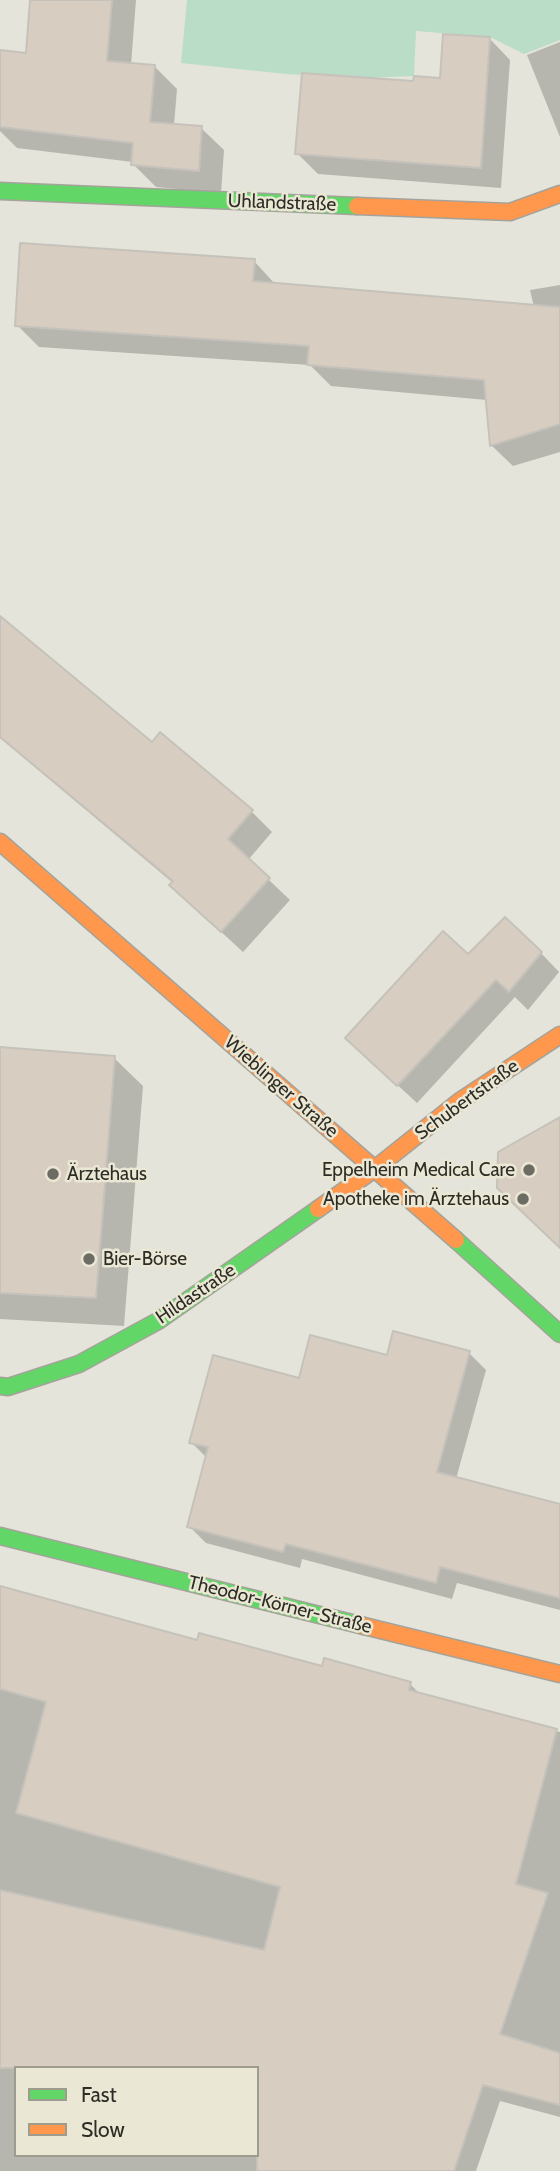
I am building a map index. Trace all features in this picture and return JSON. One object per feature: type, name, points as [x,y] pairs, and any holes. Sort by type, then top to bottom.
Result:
[{"type":"street","name":"Uhlandstraße","points":[[0,191],[510,212],[560,194]]},
{"type":"street","name":"Wieblinger Straße","points":[[0,842],[376,1168],[560,1334]]},
{"type":"street","name":"Schubertstraße","points":[[376,1168],[460,1101],[560,1035]]},
{"type":"street","name":"Hildastraße","points":[[0,1387],[8,1387],[79,1364],[158,1321],[376,1168]]},
{"type":"street","name":"Theodor-Körner-Straße","points":[[0,1536],[560,1674]]},
{"type":"green space","points":[[187,0],[560,0],[560,40],[524,54],[490,37],[416,31],[414,76],[364,78],[286,74],[181,63]]},
{"type":"building","points":[[30,0],[112,0],[107,61],[155,65],[150,122],[202,126],[199,171],[131,165],[133,143],[0,127],[0,50],[26,53]]},
{"type":"building","points":[[443,34],[490,37],[481,168],[295,154],[302,73],[413,81],[414,76],[440,78]]},
{"type":"building","points":[[20,243],[255,259],[253,281],[560,307],[560,424],[490,446],[484,380],[307,365],[309,346],[15,326]]},
{"type":"building","points":[[0,616],[152,742],[160,732],[253,810],[228,839],[270,878],[221,932],[169,885],[173,881],[0,737]]},
{"type":"building","points":[[505,917],[542,952],[509,992],[496,980],[397,1086],[345,1038],[443,931],[468,954]]},
{"type":"building","name":"Ärztehaus","points":[[0,1047],[115,1056],[96,1298],[0,1293]]},
{"type":"building","name":"Eppelheim Medical Care","points":[[560,1117],[560,1248],[497,1188],[498,1152]]},
{"type":"building","points":[[393,1331],[470,1351],[437,1472],[560,1504],[560,1598],[440,1567],[436,1583],[286,1544],[283,1552],[187,1527],[208,1447],[189,1443],[213,1355],[299,1378],[310,1335],[387,1355]]},
{"type":"building","points":[[0,1586],[197,1640],[199,1633],[322,1666],[324,1658],[411,1682],[409,1690],[557,1729],[516,1884],[548,1893],[500,2034],[560,2053],[560,2105],[483,2085],[454,2171],[257,2171],[259,2066],[0,2068],[0,1890],[264,1950],[280,1887],[16,1813],[46,1702],[0,1689]]},
{"type":"traffic: fast","points":[[0,191],[357,206]]},
{"type":"traffic: fast","points":[[0,1386],[8,1387],[79,1364],[158,1321],[318,1209]]},
{"type":"traffic: fast","points":[[456,1240],[560,1334]]},
{"type":"traffic: fast","points":[[0,1536],[364,1626]]},
{"type":"traffic: slow","points":[[357,206],[510,212],[560,194]]},
{"type":"traffic: slow","points":[[0,842],[456,1240]]},
{"type":"traffic: slow","points":[[318,1209],[376,1168],[460,1101],[560,1035]]},
{"type":"traffic: slow","points":[[364,1626],[560,1674]]},
{"type":"place","name":"Eppelheim Medical Care","points":[[529,1170]]},
{"type":"place","name":"Ärztehaus","points":[[53,1174]]},
{"type":"place","name":"Apotheke im Ärztehaus","points":[[523,1199]]},
{"type":"place","name":"Bier-Börse","points":[[89,1259]]}]
